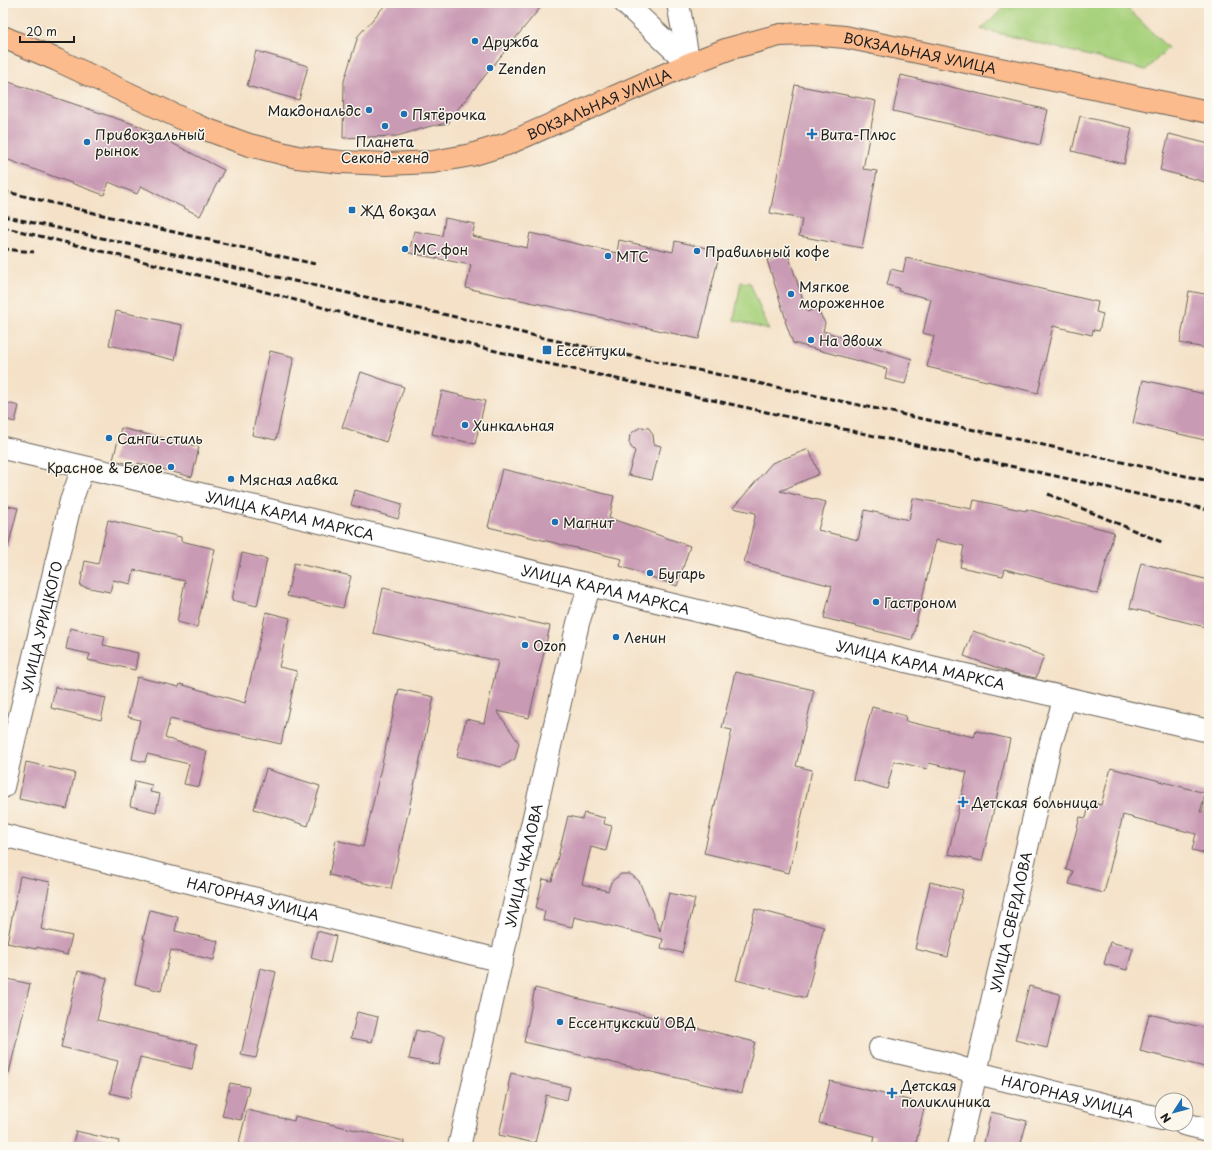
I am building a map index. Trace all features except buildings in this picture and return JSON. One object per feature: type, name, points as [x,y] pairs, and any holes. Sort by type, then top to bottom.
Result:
[{"type":"main road","name":"ВОКЗАЛЬНАЯ УЛИЦА","points":[[3,37],[57,60],[200,127],[249,145],[296,157],[341,162],[387,164],[433,162],[471,155],[507,144],[689,64],[780,34],[812,34],[845,37],[1209,112]]},
{"type":"street","points":[[625,3],[689,64]]},
{"type":"street","points":[[678,3],[689,64]]},
{"type":"street","name":"УЛИЦА КАРЛА МАРКСА","points":[[3,448],[1209,731]]},
{"type":"street","name":"УЛИЦА УРИЦКОГО","points":[[3,787],[71,501],[83,468]]},
{"type":"street","name":"УЛИЦА ЧКАЛОВА","points":[[459,1147],[578,623],[590,585]]},
{"type":"street","name":"УЛИЦА СВЕРДЛОВА","points":[[959,1147],[1051,742],[1065,698]]},
{"type":"street","name":"НАГОРНАЯ УЛИЦА","points":[[3,835],[502,962]]},
{"type":"street","name":"НАГОРНАЯ УЛИЦА","points":[[880,1048],[1154,1117]]},
{"type":"street","points":[[1194,1126],[1209,1130]]},
{"type":"green space","points":[[1008,3],[1122,3],[1168,48],[1146,70],[982,29]]},
{"type":"green space","points":[[741,282],[750,283],[769,330],[734,320]]},
{"type":"railway","points":[[3,191],[315,264]]},
{"type":"railway","points":[[3,216],[548,339],[1209,481]]},
{"type":"railway","points":[[3,227],[545,363],[1209,510]]},
{"type":"railway","points":[[3,249],[34,252]]},
{"type":"railway","points":[[1048,494],[1164,543]]},
{"type":"place","name":"Дружба","points":[[475,41]]},
{"type":"place","name":"Zenden","points":[[490,68]]},
{"type":"place","name":"Макдональдс","points":[[369,110]]},
{"type":"place","name":"Пятёрочка","points":[[404,114]]},
{"type":"place","name":"Планета Секонд-хенд","points":[[385,126]]},
{"type":"place","name":"Вита-Плюс","points":[[812,134]]},
{"type":"place","name":"Привокзальный рынок","points":[[87,142]]},
{"type":"place","name":"ЖД вокзал","points":[[352,210]]},
{"type":"place","name":"МС.фон","points":[[405,249]]},
{"type":"place","name":"Правильный кофе","points":[[697,251]]},
{"type":"place","name":"МТС","points":[[608,256]]},
{"type":"place","name":"Мягкое мороженное","points":[[791,294]]},
{"type":"place","name":"На двоих","points":[[811,340]]},
{"type":"place","name":"Ессентуки","points":[[547,350]]},
{"type":"place","name":"Хинкальная","points":[[465,425]]},
{"type":"place","name":"Санги-стиль","points":[[109,438]]},
{"type":"place","name":"Красное & Белое","points":[[171,467]]},
{"type":"place","name":"Мясная лавка","points":[[231,479]]},
{"type":"place","name":"Магнит","points":[[555,522]]},
{"type":"place","name":"Бугарь","points":[[650,573]]},
{"type":"place","name":"Гастроном","points":[[876,602]]},
{"type":"place","name":"Ленин","points":[[616,637]]},
{"type":"place","name":"Ozon","points":[[525,645]]},
{"type":"place","name":"Детская больница","points":[[963,802]]},
{"type":"place","name":"Ессентукский ОВД","points":[[560,1022]]},
{"type":"place","name":"Детская поликлиника","points":[[892,1093]]}]
